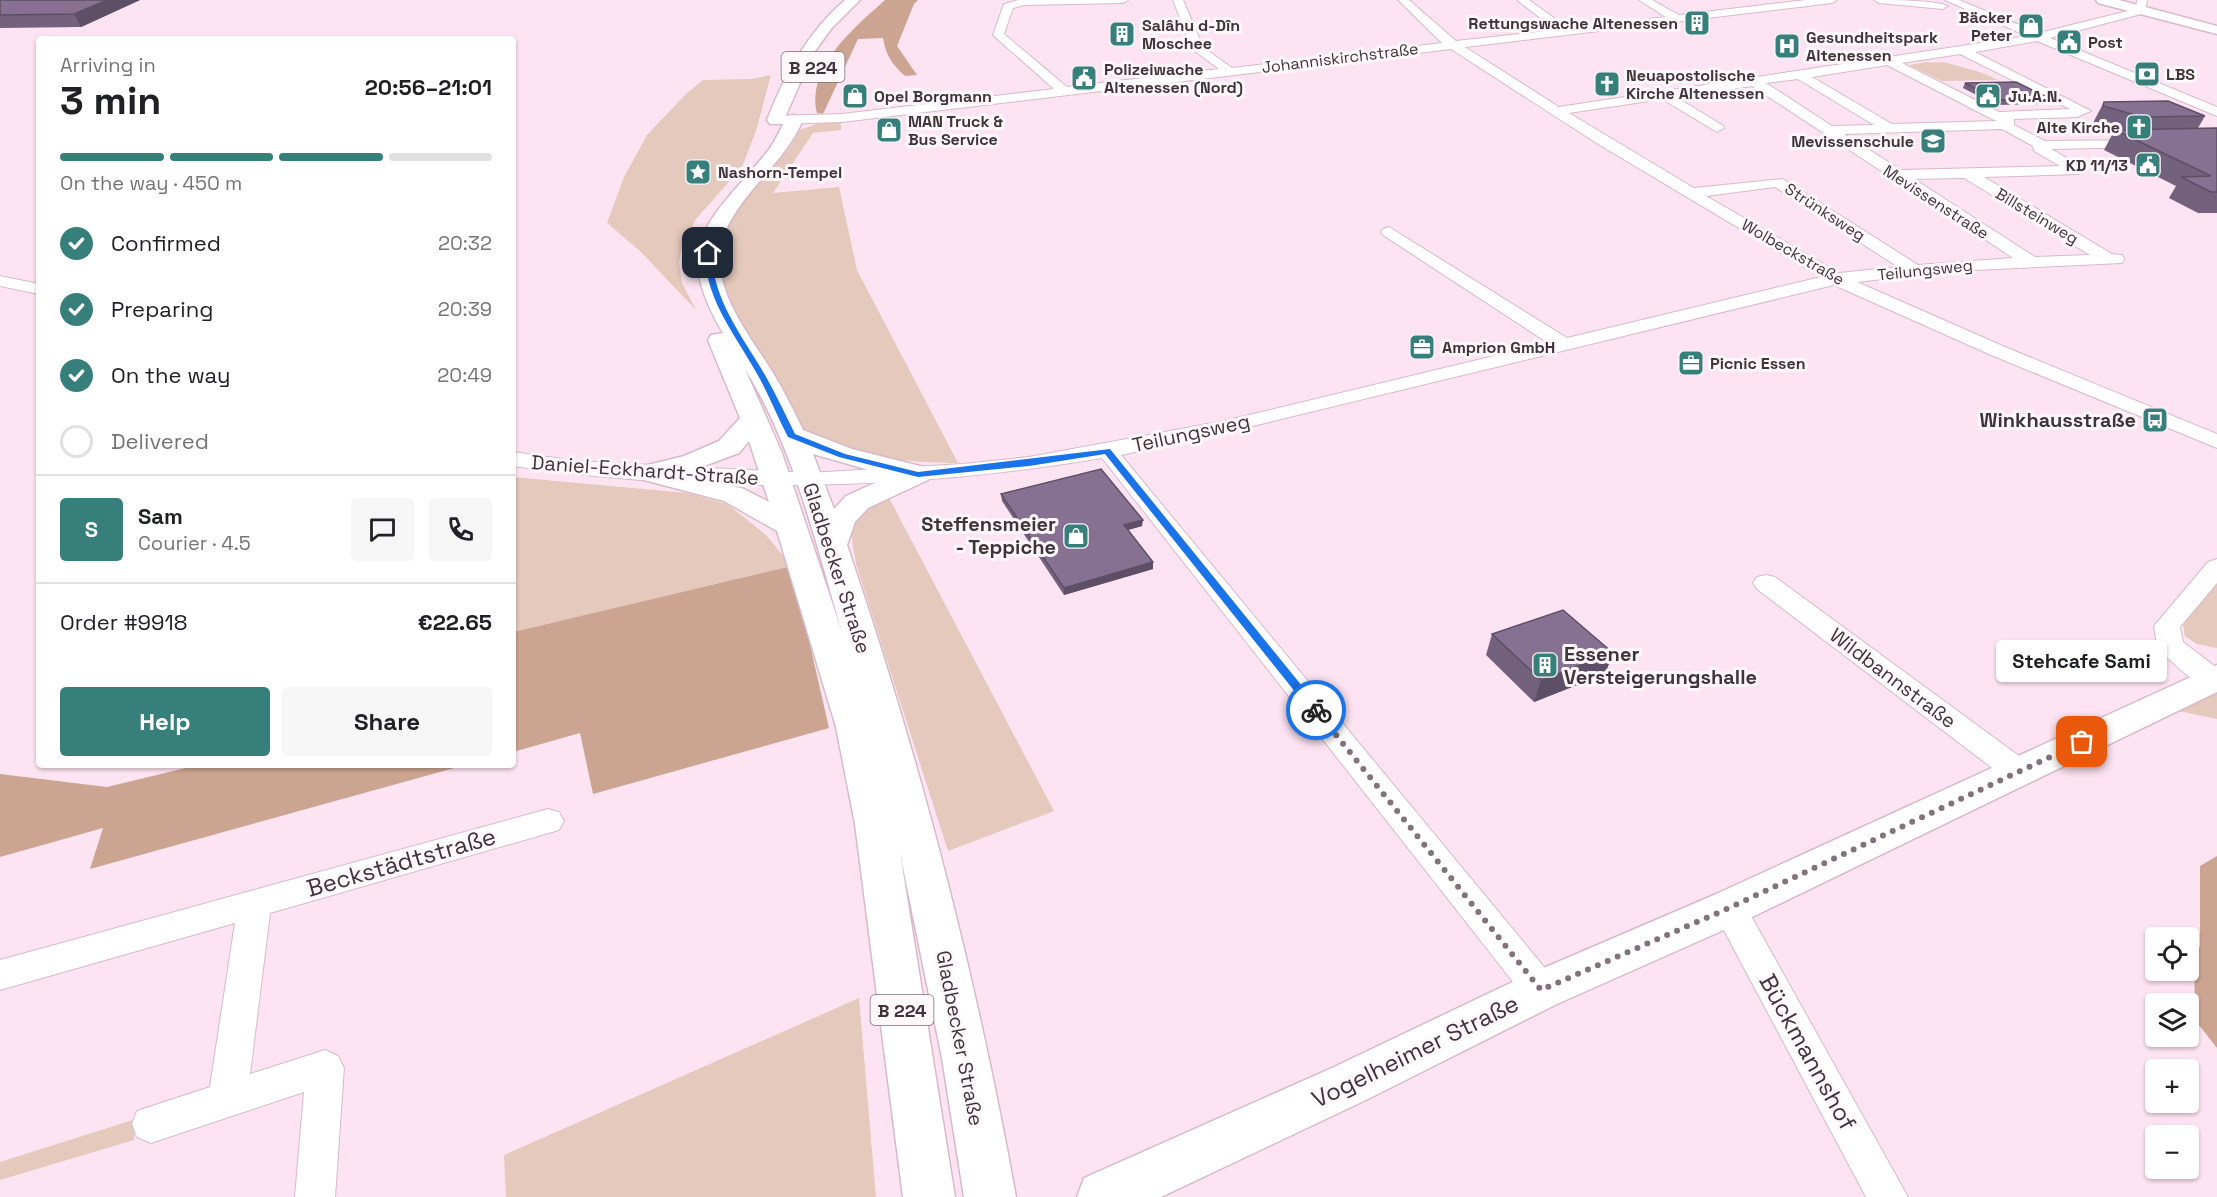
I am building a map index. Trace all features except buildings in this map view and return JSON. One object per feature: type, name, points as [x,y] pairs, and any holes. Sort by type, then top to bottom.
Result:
[{"type":"main road","name":"Gladbecker Straße","points":[[793,480],[791,435],[763,377],[725,315],[708,271],[708,253],[719,223],[778,153],[813,66],[833,36],[867,0]]},
{"type":"main road","points":[[2103,0],[2139,4],[2217,22]]},
{"type":"main road","name":"Gladbecker Straße","points":[[793,111],[787,88],[801,59],[817,36],[849,2]]},
{"type":"main road","points":[[2139,4],[2176,20],[2217,30]]},
{"type":"main road","name":"Gladbecker Straße","points":[[793,111],[754,165],[710,217],[696,244],[693,259],[700,293],[755,418],[793,480],[812,537],[883,711],[924,868],[990,1197]]},
{"type":"main road","points":[[650,474],[694,462],[729,447],[755,418]]},
{"type":"main road","points":[[791,435],[842,455],[918,474]]},
{"type":"main road","points":[[650,474],[734,495],[812,537],[841,520],[857,502],[918,474]]},
{"type":"main road","name":"Gladbecker Straße","points":[[812,537],[867,780],[928,1197]]},
{"type":"main road","name":"Vogelheimer Straße","points":[[1103,1197],[1351,1083],[1541,990],[1729,908],[2215,678]]},
{"type":"street","points":[[1064,91],[999,35],[998,32],[1008,6],[1024,2],[1123,0]]},
{"type":"street","points":[[1178,0],[1198,49],[1230,71]]},
{"type":"street","name":"Wolbeckstraße","points":[[1403,0],[1453,45],[1557,111],[1836,279],[1998,351],[2217,442]]},
{"type":"street","points":[[1522,0],[1566,32]]},
{"type":"street","points":[[1644,0],[1678,19]]},
{"type":"street","points":[[1725,0],[1744,11]]},
{"type":"street","name":"Johanniskirchstraße","points":[[793,111],[842,118],[1832,0]]},
{"type":"street","points":[[1879,0],[1946,3],[2039,37],[2217,111]]},
{"type":"street","points":[[2117,18],[2139,4]]},
{"type":"street","points":[[1557,111],[2019,42],[2117,18],[2176,20]]},
{"type":"street","points":[[2019,42],[2062,47]]},
{"type":"street","points":[[1826,130],[1889,129],[2084,111],[1961,50]]},
{"type":"street","points":[[1888,61],[2001,120],[2042,145],[2162,142]]},
{"type":"street","points":[[1799,74],[1889,129]]},
{"type":"street","name":"Mevissenstraße","points":[[1754,81],[1893,175],[2029,261]]},
{"type":"street","points":[[1664,95],[1717,128]]},
{"type":"street","name":"Billsteinweg","points":[[1893,175],[2078,170],[2039,148],[2042,145]]},
{"type":"street","name":"Billsteinweg","points":[[1965,172],[2112,259]]},
{"type":"street","name":"Strünksweg","points":[[1692,193],[1778,182],[1915,270]]},
{"type":"street","points":[[1389,232],[1562,343]]},
{"type":"street","name":"Teilungsweg","points":[[793,480],[918,474],[1029,464],[1107,451],[1224,427],[1562,343],[1836,279],[2029,261],[2112,259]]},
{"type":"street","points":[[0,281],[36,288]]},
{"type":"street","points":[[1107,451],[1541,990]]},
{"type":"street","name":"Daniel-Eckhardt-Straße","points":[[516,459],[576,468],[650,474],[793,480]]},
{"type":"street","points":[[2215,678],[2170,646],[2167,626],[2217,567]]},
{"type":"street","name":"Wildbannstraße","points":[[1766,583],[2019,772]]},
{"type":"street","name":"Beckstädtstraße","points":[[0,975],[548,820]]},
{"type":"street","points":[[227,1101],[255,903]]},
{"type":"street","name":"Bückmannshof","points":[[1729,908],[1888,1197]]},
{"type":"street","points":[[151,1124],[325,1068],[315,1197]]},
{"type":"shaded area","points":[[885,0],[918,0],[914,4],[897,46],[917,75],[905,76],[896,68],[888,55],[883,38],[858,39],[823,114],[817,113],[816,96],[819,80],[826,64],[847,35]]},
{"type":"shaded area","points":[[1927,62],[1947,63],[1998,80],[1942,81],[1909,65]]},
{"type":"shaded area","points":[[771,75],[756,131],[742,167],[696,219],[682,246],[679,263],[682,283],[696,310],[640,251],[607,223],[624,177],[647,135],[687,93],[703,80],[751,79]]},
{"type":"shaded area","points":[[841,121],[841,130],[813,133],[773,193],[839,187],[857,270],[958,463],[876,457],[833,446],[801,429],[734,314],[717,276],[718,242],[733,213],[790,147],[800,130],[816,124]]},
{"type":"shaded area","points":[[516,477],[687,493],[727,504],[765,534],[792,566],[516,631]]},
{"type":"shaded area","points":[[888,496],[1054,811],[948,851],[856,564],[850,528],[867,507]]},
{"type":"shaded area","points":[[792,566],[829,728],[593,794],[580,733],[516,751],[516,631]]},
{"type":"shaded area","points":[[2217,571],[2216,648],[2197,644],[2185,636],[2182,617]]},
{"type":"shaded area","points":[[2217,678],[2217,719],[2160,707]]},
{"type":"shaded area","points":[[186,768],[454,768],[90,869],[103,828],[0,857],[0,774],[107,787]]},
{"type":"shaded area","points":[[2217,856],[2217,1048],[2199,1025],[2199,993],[2195,993],[2194,981],[2199,981],[2200,866]]},
{"type":"shaded area","points":[[859,998],[876,1197],[506,1197],[504,1155]]},
{"type":"shaded area","points":[[136,1119],[134,1140],[0,1180],[0,1162]]},
{"type":"way so far","points":[[1316,710],[1541,990],[1729,908],[2082,742]]},
{"type":"place","name":"Rettungswache Altenessen","points":[[1697,23]]},
{"type":"place","name":"Bäcker Peter","points":[[2031,26]]},
{"type":"place","name":"Salâhu d-Dîn Moschee","points":[[1122,34]]},
{"type":"place","name":"Post","points":[[2069,42]]},
{"type":"place","name":"Gesundheitspark Altenessen","points":[[1787,46]]},
{"type":"place","name":"LBS","points":[[2147,74]]},
{"type":"place","name":"Polizeiwache Altenessen (Nord)","points":[[1084,78]]},
{"type":"place","name":"Neuapostolische Kirche Altenessen","points":[[1607,84]]},
{"type":"place","name":"Opel Borgmann","points":[[855,96]]},
{"type":"place","name":"Ju.A.N.","points":[[1988,96]]},
{"type":"place","name":"Alte Kirche","points":[[2139,127]]},
{"type":"place","name":"MAN Truck & Bus Service","points":[[889,130]]},
{"type":"place","name":"Mevissenschule","points":[[1933,141]]},
{"type":"place","name":"KD 11/13","points":[[2148,165]]},
{"type":"place","name":"Nashorn-Tempel","points":[[698,172]]},
{"type":"place","name":"Amprion GmbH","points":[[1422,347]]},
{"type":"place","name":"Picnic Essen","points":[[1691,363]]},
{"type":"place","name":"Winkhausstraße","points":[[2155,420]]},
{"type":"place","name":"Steffensmeier - Teppiche","points":[[1076,536]]},
{"type":"place","name":"Essener Versteigerungshalle","points":[[1545,665]]},
{"type":"place","name":"Stehcafe Sami","points":[[2082,742]]},
{"type":"route","points":[[708,253],[708,271],[725,315],[763,377],[791,435],[842,455],[918,474],[1029,464],[1107,451],[1316,710]]}]
